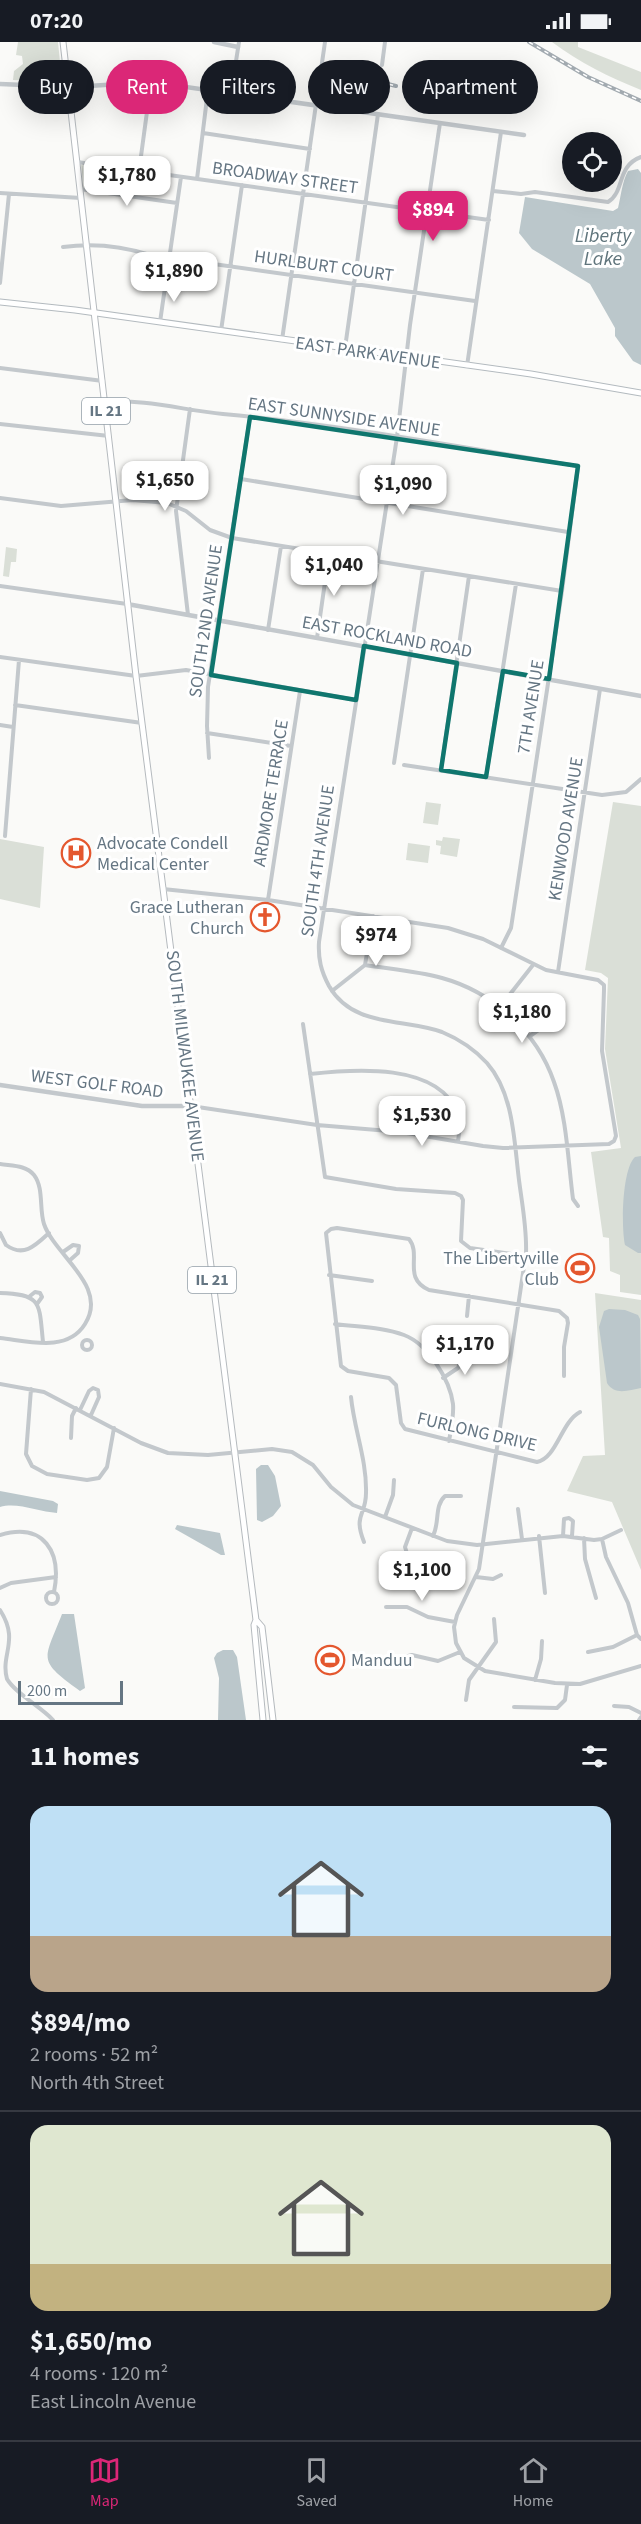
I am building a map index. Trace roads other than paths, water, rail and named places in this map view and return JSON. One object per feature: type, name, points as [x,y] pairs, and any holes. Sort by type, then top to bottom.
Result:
[{"type":"main road","name":"IL 21","points":[[63,42],[65,60]]},
{"type":"main road","name":"IL 21","points":[[71,114],[95,313]]},
{"type":"main road","name":"EAST PARK AVENUE","points":[[0,302],[95,313],[467,367],[531,374],[641,393]]},
{"type":"main road","name":"SOUTH MILWAUKEE AVENUE","points":[[95,313],[136,676],[256,1620],[254,1625],[263,1720]]},
{"type":"main road","name":"SOUTH MILWAUKEE AVENUE","points":[[256,1620],[262,1627],[273,1720]]},
{"type":"street","points":[[214,42],[238,45],[236,60]]},
{"type":"street","points":[[322,60],[325,42]]},
{"type":"street","points":[[383,60],[385,42]]},
{"type":"street","points":[[0,84],[18,85]]},
{"type":"street","points":[[139,171],[147,114]]},
{"type":"street","points":[[196,179],[205,114]]},
{"type":"street","points":[[282,340],[315,114]]},
{"type":"street","points":[[345,348],[378,114],[524,135]]},
{"type":"street","name":"SOUTH 4TH AVENUE","points":[[440,123],[415,292],[397,437],[319,942],[320,965],[339,1001],[358,1014],[442,1033],[458,1039],[488,1064],[505,1094],[526,1231],[526,1257],[483,1544],[476,1577],[454,1622]]},
{"type":"street","points":[[467,367],[501,132]]},
{"type":"street","points":[[203,133],[310,149]]},
{"type":"street","points":[[493,191],[521,194],[537,192],[608,202],[614,197],[627,165],[641,157]]},
{"type":"street","name":"BROADWAY STREET","points":[[77,162],[489,220]]},
{"type":"street","points":[[160,322],[181,177]]},
{"type":"street","points":[[221,331],[242,185]]},
{"type":"street","points":[[80,189],[177,203]]},
{"type":"street","points":[[0,193],[81,198]]},
{"type":"street","points":[[0,284],[9,194]]},
{"type":"street","name":"HURLBURT COURT","points":[[63,247],[87,244],[475,302]]},
{"type":"street","points":[[0,368],[103,381]]},
{"type":"street","name":"EAST SUNNYSIDE AVENUE","points":[[105,402],[131,400],[397,437],[578,466]]},
{"type":"street","points":[[188,615],[176,520],[190,409]]},
{"type":"street","name":"SOUTH 2ND AVENUE","points":[[209,758],[207,705],[250,417]]},
{"type":"street","points":[[0,424],[109,435]]},
{"type":"street","name":"7TH AVENUE","points":[[501,948],[511,928],[562,591],[578,466]]},
{"type":"street","points":[[241,479],[568,532]]},
{"type":"street","points":[[0,498],[61,507],[146,500],[177,506],[210,530],[232,538],[562,591]]},
{"type":"street","points":[[268,630],[281,546]]},
{"type":"street","points":[[317,638],[329,554]]},
{"type":"street","points":[[394,763],[423,569]]},
{"type":"street","points":[[441,770],[469,576]]},
{"type":"street","points":[[486,777],[516,584]]},
{"type":"street","points":[[0,586],[128,604]]},
{"type":"street","name":"EAST ROCKLAND ROAD","points":[[128,604],[641,696]]},
{"type":"street","points":[[0,657],[136,676],[186,670],[356,700]]},
{"type":"street","points":[[5,836],[19,660]]},
{"type":"street","name":"KENWOOD AVENUE","points":[[558,972],[600,688]]},
{"type":"street","name":"ARDMORE TERRACE","points":[[268,900],[300,691]]},
{"type":"street","points":[[15,705],[142,723]]},
{"type":"street","points":[[0,725],[13,727]]},
{"type":"street","points":[[207,733],[291,746]]},
{"type":"street","points":[[404,765],[585,793],[616,795],[632,789],[641,779]]},
{"type":"street","points":[[163,889],[268,900],[461,931],[533,965],[595,979],[604,985],[602,1051],[616,1136],[612,1143],[515,1148],[483,1146],[401,1132],[317,1125],[191,1106]]},
{"type":"street","points":[[332,991],[365,965],[373,916]]},
{"type":"street","points":[[365,965],[440,977],[470,988],[500,1007],[530,1036],[547,1064],[555,1083],[573,1199],[578,1206]]},
{"type":"street","points":[[500,1007],[533,965]]},
{"type":"street","points":[[303,1024],[324,1178],[396,1189],[462,1194],[461,1241],[464,1245],[470,1248],[526,1257]]},
{"type":"street","points":[[530,1036],[544,1026],[560,1024]]},
{"type":"street","points":[[310,1074],[357,1070],[408,1076],[430,1083],[446,1096],[458,1113],[458,1142]]},
{"type":"street","name":"WEST GOLF ROAD","points":[[0,1085],[142,1107],[191,1106]]},
{"type":"street","points":[[0,1164],[25,1168],[33,1174],[38,1185],[43,1221],[84,1282],[90,1300],[88,1319],[76,1334],[60,1342],[0,1338]]},
{"type":"street","name":"FURLONG DRIVE","points":[[469,1296],[429,1290],[421,1285],[413,1273],[413,1249],[409,1239],[337,1228],[328,1231],[325,1236],[340,1361],[344,1369],[389,1378],[393,1381],[396,1385],[401,1423],[405,1429],[496,1453],[531,1461],[542,1461],[549,1455],[573,1416],[580,1412]]},
{"type":"street","points":[[0,1233],[6,1245],[22,1251],[34,1247],[49,1233]]},
{"type":"street","points":[[63,1252],[73,1245],[79,1246],[78,1253],[69,1261]]},
{"type":"street","points":[[329,1275],[372,1281]]},
{"type":"street","points":[[30,1296],[35,1292],[40,1293],[41,1299],[37,1304]]},
{"type":"street","points":[[0,1293],[21,1293],[30,1296],[37,1304],[42,1342]]},
{"type":"street","points":[[467,1316],[469,1296],[554,1309],[567,1318],[564,1376]]},
{"type":"street","points":[[335,1324],[395,1332],[411,1338],[428,1352],[443,1378],[453,1404],[449,1441]]},
{"type":"street","points":[[76,1334],[83,1341]]},
{"type":"street","points":[[443,1378],[458,1368],[462,1358]]},
{"type":"street","points":[[0,1384],[44,1392],[148,1446],[178,1455],[272,1449],[291,1452],[313,1465],[342,1497],[362,1509],[460,1544],[483,1544],[539,1536],[602,1539],[621,1530]]},
{"type":"street","points":[[31,1389],[26,1454],[32,1466],[39,1472],[87,1480],[99,1478],[107,1467],[114,1428]]},
{"type":"street","points":[[71,1438],[72,1416],[89,1391],[93,1389],[100,1393],[91,1415]]},
{"type":"street","points":[[351,1397],[353,1421],[357,1428],[363,1456],[367,1490],[358,1526],[364,1542]]},
{"type":"street","points":[[384,1517],[393,1495],[394,1479]]},
{"type":"street","points":[[433,1536],[438,1526],[438,1507],[441,1499],[445,1496],[461,1496]]},
{"type":"street","points":[[518,1509],[522,1539]]},
{"type":"street","points":[[562,1536],[564,1519],[569,1518],[573,1521],[572,1536]]},
{"type":"street","points":[[411,1528],[405,1554],[413,1563],[432,1569],[440,1567],[448,1569],[450,1576],[444,1579],[432,1569]]},
{"type":"street","points":[[0,1535],[32,1534],[44,1539],[51,1547],[56,1577],[54,1592]]},
{"type":"street","points":[[539,1536],[545,1593]]},
{"type":"street","points":[[584,1538],[585,1559],[596,1598]]},
{"type":"street","points":[[602,1539],[606,1557],[628,1603],[637,1635],[641,1639]]},
{"type":"street","points":[[476,1577],[493,1579],[501,1575]]},
{"type":"street","points":[[0,1588],[16,1582],[56,1577]]},
{"type":"street","points":[[386,1607],[407,1607],[428,1617],[454,1622],[454,1636],[460,1652],[477,1668],[567,1684],[589,1682],[641,1666]]},
{"type":"street","points":[[0,1610],[9,1628],[3,1663],[9,1682],[53,1720]]},
{"type":"street","points":[[466,1700],[469,1680],[496,1642],[494,1618]]},
{"type":"street","points":[[588,1652],[613,1647],[637,1635]]},
{"type":"street","points":[[535,1680],[541,1659],[542,1641]]},
{"type":"street","points":[[396,1659],[412,1655],[438,1661],[460,1652]]},
{"type":"street","points":[[514,1707],[557,1708],[565,1700],[567,1684]]},
{"type":"street","points":[[614,1706],[629,1707],[640,1717]]},
{"type":"water","name":"Liberty Lake","points":[[638,169],[641,173],[641,365],[633,361],[615,336],[615,328],[590,284],[532,249],[519,233],[525,197],[613,211],[618,208],[628,171]]},
{"type":"water","points":[[641,1156],[641,1253],[638,1253],[625,1245],[623,1212],[627,1173],[635,1157]]},
{"type":"water","points":[[625,1310],[638,1315],[640,1319],[641,1388],[618,1391],[607,1383],[599,1327],[604,1311]]},
{"type":"water","points":[[261,1465],[268,1465],[275,1476],[281,1506],[273,1516],[262,1522],[257,1520],[256,1469]]},
{"type":"water","points":[[0,1491],[53,1501],[58,1504],[57,1513],[21,1506],[0,1507]]},
{"type":"water","points":[[177,1525],[220,1533],[225,1555],[221,1555],[175,1529]]},
{"type":"water","points":[[62,1614],[74,1614],[85,1688],[80,1691],[56,1672],[48,1658],[51,1641]]},
{"type":"water","points":[[223,1650],[233,1650],[237,1657],[246,1720],[218,1720],[219,1678],[214,1658]]},
{"type":"railway","points":[[529,42],[588,77],[641,101]]},
{"type":"railway","points":[[390,84],[396,86]]},
{"type":"place","name":"Advocate Condell Medical Center","points":[[76,853]]},
{"type":"place","name":"Grace Lutheran Church","points":[[265,917]]},
{"type":"place","name":"The Libertyville Club","points":[[580,1268]]},
{"type":"place","name":"Manduu","points":[[330,1660]]}]
